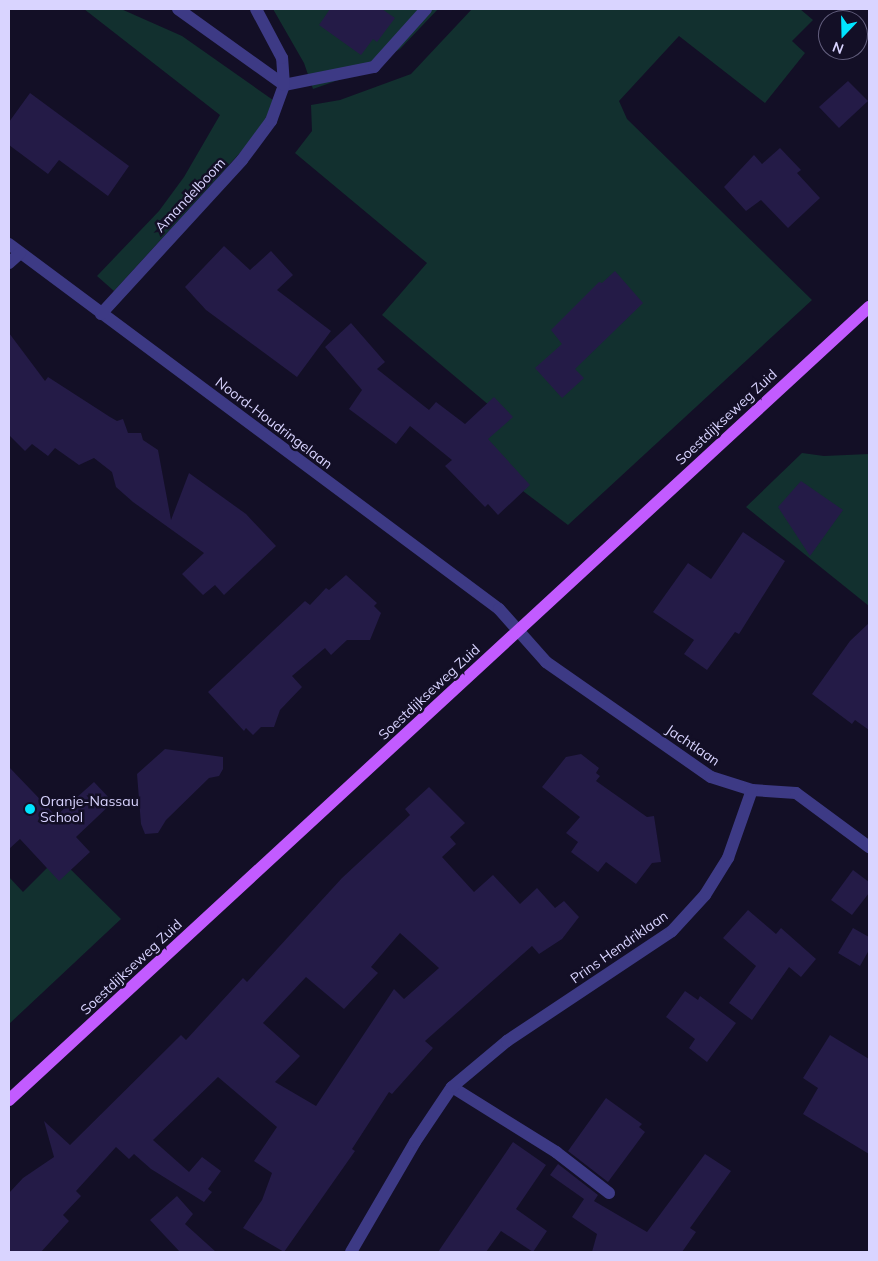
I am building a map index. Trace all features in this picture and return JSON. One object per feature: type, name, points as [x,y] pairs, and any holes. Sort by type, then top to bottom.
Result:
[{"type":"main road","name":"Soestdijkseweg Zuid","points":[[9,1100],[869,307]]},
{"type":"street","points":[[178,9],[284,85],[374,67],[426,9]]},
{"type":"street","points":[[256,9],[282,58],[284,85]]},
{"type":"street","name":"Amandelboom","points":[[101,314],[242,160],[271,121],[284,85]]},
{"type":"street","name":"Noord-Houdringelaan","points":[[9,244],[499,609],[519,630]]},
{"type":"street","points":[[9,263],[20,253]]},
{"type":"street","name":"Jachtlaan","points":[[519,630],[546,662],[711,777],[752,790],[796,792],[869,847]]},
{"type":"street","name":"Prins Hendriklaan","points":[[352,1252],[415,1142],[452,1087],[507,1041],[672,931],[706,895],[728,858],[752,790]]},
{"type":"street","points":[[452,1087],[556,1152],[609,1193]]},
{"type":"green space","points":[[84,9],[121,9],[182,36],[273,100],[269,121],[114,291],[97,276],[159,211],[184,177],[220,115]]},
{"type":"green space","points":[[273,9],[438,9],[400,49],[364,71],[313,89],[304,63]]},
{"type":"green space","points":[[472,9],[800,9],[813,20],[792,41],[805,53],[765,103],[679,36],[619,101],[627,119],[812,300],[568,525],[466,448],[496,411],[382,315],[427,263],[295,153],[312,131],[311,105],[340,100],[411,74]]},
{"type":"green space","points":[[802,453],[824,456],[869,454],[869,606],[746,507]]},
{"type":"green space","points":[[58,857],[121,919],[9,1024],[9,877],[23,892]]},
{"type":"building","points":[[330,9],[382,9],[395,18],[377,42],[373,39],[361,55],[319,25]]},
{"type":"building","points":[[848,81],[868,101],[839,128],[819,107]]},
{"type":"building","points":[[30,93],[129,166],[108,196],[59,160],[48,174],[9,145],[9,122]]},
{"type":"building","points":[[780,148],[801,170],[797,173],[820,198],[788,228],[761,200],[746,211],[724,187],[754,155],[762,164]]},
{"type":"building","points":[[224,246],[250,270],[271,251],[293,275],[277,290],[331,331],[297,377],[206,310],[185,287]]},
{"type":"building","points":[[615,271],[643,303],[575,369],[584,378],[562,398],[535,368],[562,344],[551,330],[599,282],[602,283]]},
{"type":"building","points":[[351,323],[385,362],[377,369],[429,410],[436,402],[465,424],[494,397],[513,417],[488,439],[530,485],[498,515],[488,504],[485,507],[445,466],[452,460],[410,426],[396,444],[349,409],[362,390],[325,347]]},
{"type":"building","points":[[9,333],[45,381],[48,377],[117,421],[123,419],[128,433],[141,433],[143,440],[158,450],[171,520],[189,473],[246,514],[276,546],[224,595],[215,585],[203,595],[182,574],[204,553],[133,502],[116,487],[112,472],[94,458],[79,465],[55,448],[48,456],[32,444],[25,451],[9,435]]},
{"type":"building","points":[[801,481],[843,510],[810,556],[778,507]]},
{"type":"building","points":[[743,532],[785,561],[739,634],[735,632],[707,670],[684,654],[694,640],[653,612],[688,563],[711,579]]},
{"type":"building","points":[[346,575],[377,603],[374,606],[381,613],[370,640],[347,640],[331,655],[325,648],[292,676],[302,687],[280,710],[274,727],[261,727],[253,735],[246,728],[244,731],[208,692],[305,601],[310,605],[326,588],[329,590]]},
{"type":"building","points":[[869,623],[869,730],[855,720],[852,724],[812,694],[850,641]]},
{"type":"building","points":[[165,749],[223,757],[223,769],[219,776],[209,778],[166,820],[158,833],[145,834],[141,824],[137,774]]},
{"type":"building","points":[[581,754],[599,768],[596,773],[600,776],[596,781],[647,817],[654,816],[661,862],[652,863],[636,884],[606,862],[598,872],[571,852],[578,842],[566,833],[580,817],[542,787],[566,757]]},
{"type":"building","name":"Oranje-Nassau School","points":[[9,767],[56,816],[94,782],[113,802],[76,837],[90,852],[59,881],[20,839],[9,849]]},
{"type":"building","points":[[429,787],[465,823],[450,837],[456,844],[442,857],[474,892],[493,875],[520,904],[537,888],[555,908],[564,901],[579,917],[562,939],[539,954],[532,946],[425,1041],[433,1048],[392,1094],[389,1092],[352,1149],[355,1151],[284,1252],[243,1228],[262,1200],[272,1173],[254,1161],[277,1127],[218,1077],[153,1140],[189,1172],[202,1157],[221,1171],[208,1189],[212,1192],[204,1202],[151,1169],[134,1154],[129,1159],[116,1147],[76,1191],[81,1196],[63,1215],[69,1221],[41,1252],[9,1252],[9,1193],[23,1178],[54,1157],[44,1121],[70,1145],[181,1035],[186,1040],[243,978],[247,982],[342,878],[410,815],[405,809]],"holes":[[[400,933],[439,968],[404,999],[394,989],[316,1106],[275,1082],[300,1056],[263,1023],[306,977],[344,1009],[378,973],[371,967]]]},
{"type":"building","points":[[853,870],[869,882],[869,893],[852,915],[831,900]]},
{"type":"building","points":[[748,910],[776,934],[781,928],[816,959],[801,977],[789,967],[752,1020],[729,1003],[756,966],[723,938]]},
{"type":"building","points":[[853,928],[869,937],[869,950],[860,966],[838,953]]},
{"type":"building","points":[[685,991],[698,1000],[700,996],[736,1023],[707,1062],[689,1048],[695,1039],[666,1017]]},
{"type":"building","points":[[830,1035],[869,1059],[869,1154],[803,1114],[818,1088],[803,1078]]},
{"type":"building","points":[[606,1098],[642,1124],[639,1127],[645,1132],[608,1182],[568,1151]]},
{"type":"building","points":[[513,1142],[546,1165],[516,1209],[547,1231],[533,1252],[501,1231],[486,1252],[438,1252]]},
{"type":"building","points":[[705,1154],[731,1171],[690,1228],[696,1232],[682,1252],[592,1252],[597,1234],[572,1217],[584,1199],[550,1175],[558,1164],[598,1195],[594,1201],[647,1232]]},
{"type":"building","points":[[177,1196],[193,1214],[185,1224],[216,1252],[180,1252],[150,1220]]},
{"type":"place","name":"Oranje-Nassau School","points":[[30,809]]}]
